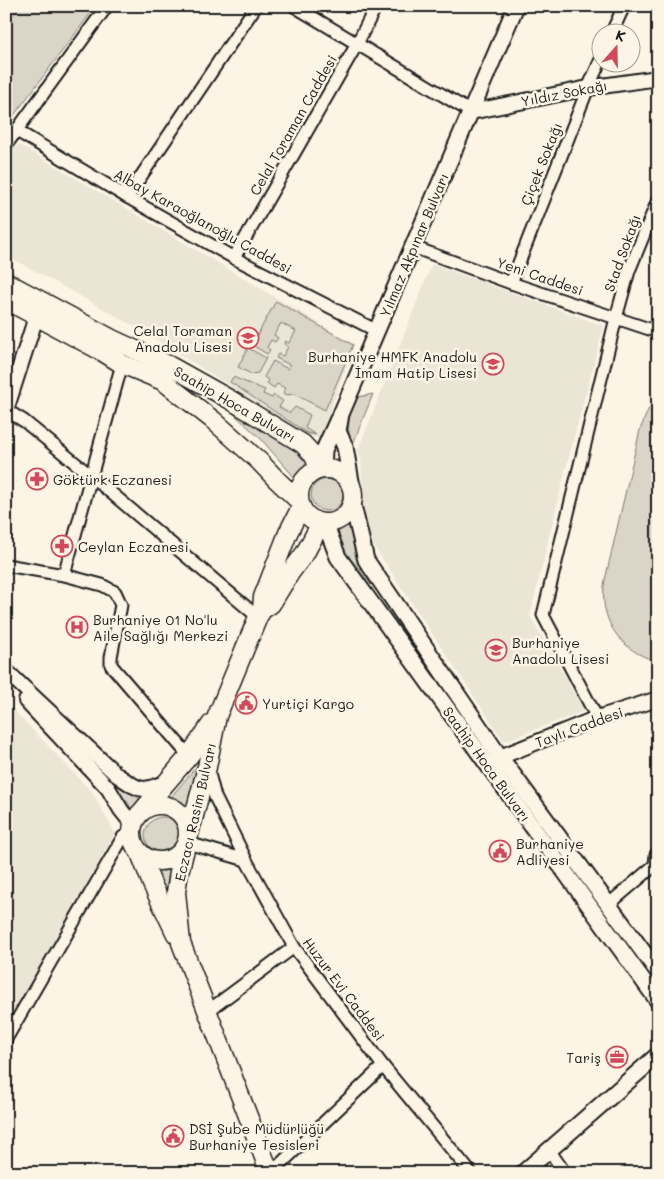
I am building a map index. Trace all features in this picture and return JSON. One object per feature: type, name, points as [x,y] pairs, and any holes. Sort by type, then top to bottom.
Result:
[{"type":"main road","name":"Yılmaz Akpınar Bulvarı","points":[[352,494],[345,447],[338,431],[341,414],[516,6]]},
{"type":"main road","name":"Saahip Hoca Bulvarı","points":[[6,282],[112,339],[170,366],[237,404],[302,444],[314,456],[321,469]]},
{"type":"main road","name":"Saahip Hoca Bulvarı","points":[[6,300],[122,364],[163,381],[206,414],[260,461],[300,504]]},
{"type":"main road","points":[[321,469],[324,450],[341,414]]},
{"type":"main road","points":[[321,469],[331,469],[342,474],[352,494],[350,509],[344,516],[338,520],[323,523],[309,518],[300,504],[298,494],[303,481],[312,472],[321,469]]},
{"type":"main road","name":"Saahip Hoca Bulvarı","points":[[352,494],[366,560],[500,756],[658,972]]},
{"type":"main road","points":[[260,614],[263,597],[300,504]]},
{"type":"main road","name":"Saahip Hoca Bulvarı","points":[[323,523],[338,557],[658,1001]]},
{"type":"main road","name":"Eczacı Rasim Bulvarı","points":[[270,1173],[182,943],[176,892],[179,872],[207,767],[217,716],[260,614],[271,604],[323,523]]},
{"type":"main road","points":[[182,943],[159,901],[140,853],[133,842],[135,823],[189,756],[217,716]]},
{"type":"main road","points":[[135,823],[150,807],[159,805],[168,806],[176,810],[188,824],[188,843],[183,851],[168,861],[150,860],[140,853]]},
{"type":"main road","points":[[523,1173],[658,1055]]},
{"type":"street","points":[[6,145],[107,6]]},
{"type":"street","points":[[127,197],[256,6]]},
{"type":"street","points":[[294,6],[471,112]]},
{"type":"street","name":"Celal Toraman Caddesi","points":[[234,258],[357,44],[376,6]]},
{"type":"street","points":[[617,22],[624,6]]},
{"type":"street","name":"Çiçek Sokağı","points":[[511,282],[595,72]]},
{"type":"street","name":"Yıldız Sokağı","points":[[471,112],[588,88],[658,78]]},
{"type":"street","name":"Albay Karaoğlanoğlu Caddesi","points":[[17,131],[234,258],[377,331]]},
{"type":"street","name":"Stad Sokağı","points":[[597,718],[543,615],[629,271],[658,200]]},
{"type":"street","name":"Yeni Caddesi","points":[[413,248],[658,332]]},
{"type":"street","points":[[36,317],[6,410],[24,421],[260,614]]},
{"type":"street","points":[[64,575],[122,364]]},
{"type":"street","points":[[6,565],[64,575],[102,585],[115,592],[121,605],[111,657],[112,665],[189,756]]},
{"type":"street","points":[[6,671],[117,776],[138,789],[148,790],[170,780]]},
{"type":"street","points":[[6,681],[108,788],[121,810],[135,823],[123,837],[6,1039]]},
{"type":"street","name":"Taylı Caddesi","points":[[500,756],[597,718],[658,699]]},
{"type":"street","name":"Huzur Evi Caddesi","points":[[207,767],[215,797],[246,860],[294,947],[383,1066],[471,1173]]},
{"type":"street","points":[[188,843],[246,860]]},
{"type":"street","points":[[608,904],[655,866],[656,855],[658,854]]},
{"type":"street","points":[[208,1011],[294,947]]},
{"type":"street","points":[[270,1173],[383,1066]]},
{"type":"street","points":[[549,1150],[565,1173]]},
{"type":"shaded area","points":[[21,6],[96,6],[6,126],[6,24]]},
{"type":"shaded area","points":[[18,144],[354,344],[320,439],[307,435],[143,331],[6,255],[6,163]]},
{"type":"shaded area","points":[[432,264],[604,326],[565,471],[530,616],[585,711],[504,741],[371,542],[363,502],[361,459],[358,450]]},
{"type":"shaded area","points":[[276,301],[353,345],[325,410],[294,394],[286,395],[283,393],[285,388],[277,384],[274,388],[267,383],[268,380],[264,377],[273,361],[288,369],[290,365],[276,358],[278,354],[283,356],[288,347],[284,344],[285,341],[289,343],[296,331],[281,323],[274,335],[278,338],[275,342],[271,340],[267,347],[270,350],[267,354],[252,345]]},
{"type":"shaded area","points":[[248,348],[266,358],[258,373],[251,374],[238,367]]},
{"type":"shaded area","points":[[233,377],[265,390],[263,394],[272,398],[274,395],[283,401],[279,407],[290,413],[295,407],[310,415],[305,428],[316,435],[307,433],[230,382]]},
{"type":"shaded area","points":[[373,394],[351,449],[349,429],[351,410],[358,397]]},
{"type":"shaded area","points":[[658,398],[658,661],[644,657],[622,642],[608,620],[603,594],[640,430],[648,410]]},
{"type":"shaded area","points":[[224,405],[313,458],[295,478],[260,438]]},
{"type":"shaded area","points":[[327,479],[339,483],[343,495],[339,507],[327,511],[315,507],[311,495],[315,483]]},
{"type":"shaded area","points":[[348,522],[371,585],[330,532]]},
{"type":"shaded area","points":[[6,702],[92,792],[115,833],[6,1031]]},
{"type":"shaded area","points":[[201,761],[189,808],[177,799],[170,798]]},
{"type":"shaded area","points":[[101,771],[145,803],[132,814],[129,804]]},
{"type":"shaded area","points":[[163,817],[175,823],[181,835],[175,847],[163,853],[151,847],[145,835],[151,823]]},
{"type":"shaded area","points":[[173,869],[171,908],[156,870]]},
{"type":"place","name":"Celal Toraman Anadolu Lisesi","points":[[248,338]]},
{"type":"place","name":"Burhaniye HMFK Anadolu İmam Hatip Lisesi","points":[[493,364]]},
{"type":"place","name":"Göktürk Eczanesi","points":[[37,479]]},
{"type":"place","name":"Ceylan Eczanesi","points":[[62,546]]},
{"type":"place","name":"Burhaniye 01 No'lu Aile Sağlığı Merkezi","points":[[77,627]]},
{"type":"place","name":"Burhaniye Anadolu Lisesi","points":[[496,650]]},
{"type":"place","name":"Yurtiçi Kargo","points":[[246,703]]},
{"type":"place","name":"Burhaniye Adliyesi","points":[[500,851]]},
{"type":"place","name":"Tariş","points":[[617,1057]]},
{"type":"place","name":"DSİ Şube Müdürlüğü Burhaniye Tesisleri","points":[[173,1136]]}]
